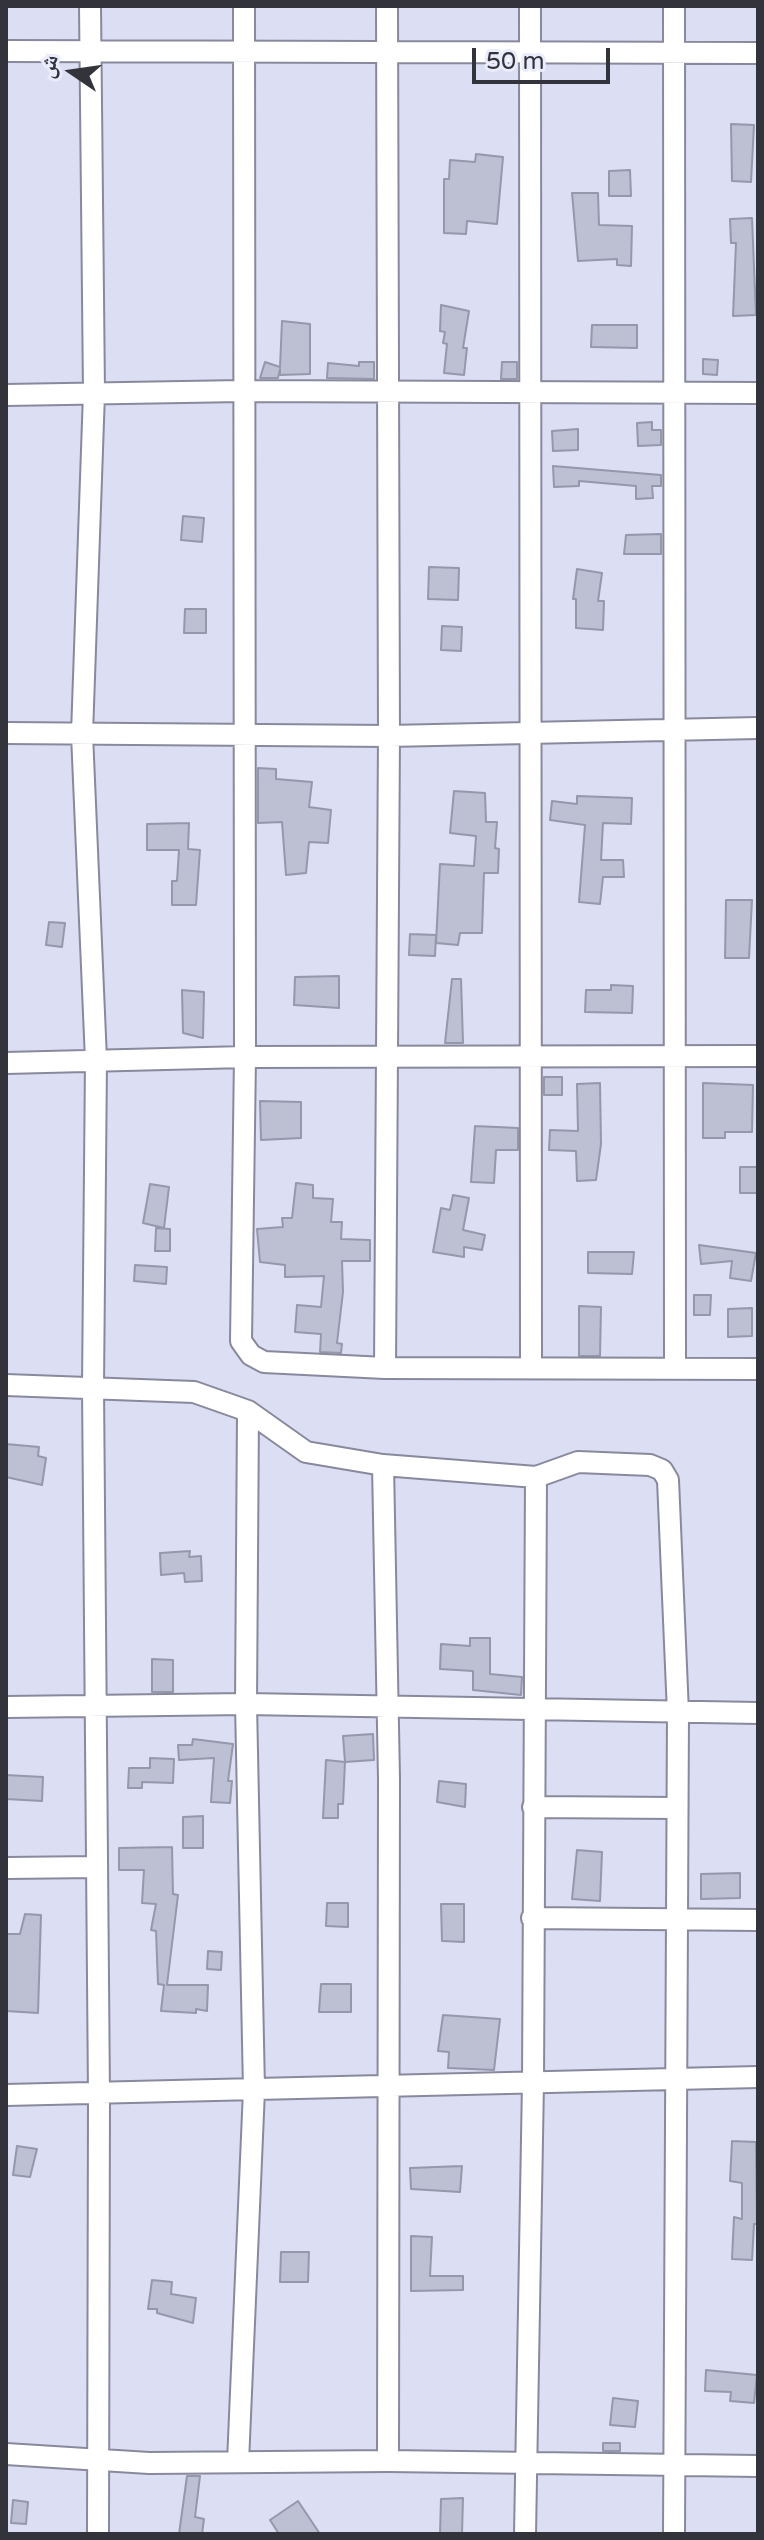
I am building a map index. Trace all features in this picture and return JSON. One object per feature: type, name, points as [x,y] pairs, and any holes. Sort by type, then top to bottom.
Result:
[{"type":"street","points":[[90,6],[94,393],[82,734],[96,1060],[93,1387],[99,2096],[98,2534]]},
{"type":"street","points":[[244,6],[242,733],[245,1057],[241,1341],[251,1355],[264,1362],[385,1368],[758,1369]]},
{"type":"street","points":[[385,1368],[389,736],[387,6]]},
{"type":"street","points":[[530,6],[533,734],[531,1366]]},
{"type":"street","points":[[674,6],[675,1368]]},
{"type":"street","points":[[6,51],[758,53]]},
{"type":"street","points":[[6,395],[242,391],[673,390],[758,393]]},
{"type":"street","points":[[6,733],[389,736],[758,728]]},
{"type":"street","points":[[6,1063],[245,1057],[758,1056]]},
{"type":"street","points":[[6,1385],[194,1392],[248,1411],[306,1452],[383,1465],[536,1477],[578,1462],[650,1465],[662,1470],[668,1480],[678,1713],[679,2078],[674,2534]]},
{"type":"street","points":[[238,2462],[254,2090],[246,1704],[248,1411]]},
{"type":"street","points":[[383,1465],[390,2085],[388,2461]]},
{"type":"street","points":[[525,2534],[533,2082],[536,1477]]},
{"type":"street","points":[[6,1707],[246,1704],[758,1713]]},
{"type":"street","points":[[533,1807],[676,1808]]},
{"type":"street","points":[[6,1868],[96,1867]]},
{"type":"street","points":[[532,1918],[758,1920]]},
{"type":"street","points":[[6,2095],[99,2096],[390,2085],[758,2077]]},
{"type":"street","points":[[6,2454],[97,2462],[388,2461],[758,2466]]},
{"type":"building","points":[[731,124],[754,125],[751,182],[732,181]]},
{"type":"building","points":[[476,154],[503,157],[497,224],[467,221],[466,234],[444,233],[444,179],[449,179],[450,160],[475,162]]},
{"type":"building","points":[[630,170],[631,196],[609,196],[609,171]]},
{"type":"building","points":[[572,193],[598,193],[599,225],[632,226],[631,266],[617,265],[617,259],[578,261]]},
{"type":"building","points":[[752,218],[756,315],[733,316],[736,243],[731,243],[730,219]]},
{"type":"building","points":[[441,305],[469,311],[463,348],[467,348],[464,375],[444,373],[447,344],[443,343],[445,332],[440,331]]},
{"type":"building","points":[[282,321],[310,324],[310,374],[280,375],[280,369],[278,378],[260,378],[265,362],[280,367]]},
{"type":"building","points":[[592,325],[637,325],[637,348],[591,347]]},
{"type":"building","points":[[703,359],[718,360],[717,375],[703,374]]},
{"type":"building","points":[[359,362],[374,362],[374,379],[327,378],[328,363],[359,366]]},
{"type":"building","points":[[502,362],[517,362],[517,379],[501,379]]},
{"type":"building","points":[[652,422],[652,430],[661,430],[661,445],[638,446],[637,423]]},
{"type":"building","points":[[578,429],[578,450],[553,451],[552,431]]},
{"type":"building","points":[[553,466],[661,475],[661,486],[652,486],[653,498],[636,499],[636,486],[579,481],[579,486],[554,487]]},
{"type":"building","points":[[183,516],[204,518],[202,542],[181,540]]},
{"type":"building","points":[[661,534],[661,554],[624,554],[626,535]]},
{"type":"building","points":[[429,567],[459,568],[458,600],[428,599]]},
{"type":"building","points":[[577,569],[602,573],[598,601],[604,601],[603,630],[576,628],[576,599],[573,599]]},
{"type":"building","points":[[185,609],[206,609],[206,633],[184,633]]},
{"type":"building","points":[[442,626],[462,627],[461,651],[441,650]]},
{"type":"building","points":[[258,768],[276,769],[276,779],[312,782],[309,807],[331,810],[328,843],[309,842],[306,873],[286,875],[282,822],[258,823]]},
{"type":"building","points":[[454,791],[485,793],[486,822],[497,822],[495,848],[499,849],[498,873],[484,873],[482,933],[460,933],[458,945],[436,943],[440,864],[474,866],[476,836],[450,833]]},
{"type":"building","points":[[577,796],[632,798],[631,824],[603,823],[601,860],[623,860],[624,877],[603,877],[600,904],[579,902],[585,825],[550,820],[552,801],[577,804]]},
{"type":"building","points":[[189,823],[188,849],[200,850],[196,905],[172,905],[172,881],[177,881],[179,850],[147,850],[147,824]]},
{"type":"building","points":[[726,900],[752,900],[749,958],[725,958]]},
{"type":"building","points":[[49,922],[65,923],[62,947],[46,945]]},
{"type":"building","points":[[410,934],[436,935],[435,956],[409,955]]},
{"type":"building","points":[[339,976],[339,1008],[294,1005],[295,977]]},
{"type":"building","points":[[452,979],[461,979],[463,1043],[445,1043]]},
{"type":"building","points":[[611,985],[633,986],[632,1013],[585,1012],[586,990],[611,990]]},
{"type":"building","points":[[182,990],[204,992],[203,1038],[183,1033]]},
{"type":"building","points":[[544,1077],[562,1077],[562,1095],[544,1095]]},
{"type":"building","points":[[600,1083],[601,1144],[596,1180],[577,1181],[576,1151],[549,1150],[550,1130],[578,1131],[577,1084]]},
{"type":"building","points":[[703,1083],[753,1085],[752,1132],[725,1132],[725,1138],[703,1138]]},
{"type":"building","points":[[260,1101],[301,1102],[301,1138],[261,1140]]},
{"type":"building","points":[[475,1126],[518,1128],[518,1150],[496,1150],[494,1183],[471,1182]]},
{"type":"building","points":[[740,1167],[758,1167],[758,1193],[740,1193]]},
{"type":"building","points":[[296,1183],[313,1185],[313,1198],[333,1199],[331,1222],[342,1222],[341,1239],[370,1240],[370,1261],[342,1261],[343,1292],[337,1343],[342,1344],[341,1353],[320,1352],[321,1334],[295,1332],[297,1305],[321,1307],[324,1276],[285,1277],[285,1265],[260,1262],[257,1229],[283,1227],[282,1218],[292,1218]]},
{"type":"building","points":[[150,1184],[169,1187],[164,1228],[143,1223]]},
{"type":"building","points":[[453,1195],[469,1198],[463,1230],[485,1235],[482,1250],[464,1247],[464,1257],[433,1252],[441,1208],[450,1210]]},
{"type":"building","points":[[156,1228],[170,1229],[170,1251],[155,1251]]},
{"type":"building","points":[[699,1245],[756,1253],[751,1281],[730,1278],[732,1261],[701,1264]]},
{"type":"building","points":[[588,1252],[634,1252],[632,1274],[588,1273]]},
{"type":"building","points":[[135,1265],[167,1267],[166,1284],[134,1281]]},
{"type":"building","points":[[694,1295],[711,1295],[710,1315],[694,1315]]},
{"type":"building","points":[[579,1306],[601,1307],[600,1356],[579,1356]]},
{"type":"building","points":[[752,1308],[752,1336],[728,1337],[728,1309]]},
{"type":"building","points":[[6,1444],[39,1447],[38,1456],[46,1458],[42,1485],[6,1477]]},
{"type":"building","points":[[190,1551],[189,1557],[201,1556],[202,1581],[185,1582],[184,1573],[161,1575],[160,1553]]},
{"type":"building","points":[[470,1638],[490,1638],[490,1674],[522,1677],[521,1695],[473,1690],[473,1671],[440,1669],[441,1644],[470,1646]]},
{"type":"building","points":[[152,1659],[173,1660],[173,1692],[152,1692]]},
{"type":"building","points":[[373,1734],[374,1760],[345,1762],[343,1736]]},
{"type":"building","points":[[193,1739],[233,1744],[228,1781],[232,1781],[230,1803],[211,1802],[214,1758],[179,1760],[178,1745],[192,1745]]},
{"type":"building","points":[[150,1758],[174,1759],[173,1783],[142,1782],[142,1788],[128,1788],[129,1768],[150,1768]]},
{"type":"building","points":[[326,1760],[345,1762],[343,1804],[338,1804],[338,1818],[323,1818]]},
{"type":"building","points":[[6,1775],[43,1777],[42,1801],[6,1799]]},
{"type":"building","points":[[439,1781],[466,1784],[465,1807],[437,1802]]},
{"type":"building","points":[[203,1816],[203,1848],[183,1848],[183,1817]]},
{"type":"building","points":[[172,1847],[173,1894],[178,1895],[167,1985],[208,1985],[207,2011],[196,2009],[196,2013],[161,2011],[164,1985],[158,1984],[156,1931],[151,1930],[156,1904],[142,1903],[144,1870],[119,1870],[119,1848]]},
{"type":"building","points":[[577,1850],[602,1852],[600,1901],[572,1899]]},
{"type":"building","points":[[740,1873],[740,1898],[701,1899],[701,1874]]},
{"type":"building","points":[[327,1903],[348,1903],[348,1927],[326,1926]]},
{"type":"building","points":[[441,1904],[464,1904],[464,1942],[442,1941]]},
{"type":"building","points":[[25,1914],[41,1915],[38,2013],[6,2011],[6,1934],[20,1934]]},
{"type":"building","points":[[208,1951],[222,1952],[221,1970],[207,1969]]},
{"type":"building","points":[[321,1984],[351,1984],[351,2012],[319,2012]]},
{"type":"building","points":[[443,2015],[500,2019],[494,2070],[448,2068],[449,2052],[438,2051]]},
{"type":"building","points":[[732,2141],[756,2142],[757,2224],[754,2224],[752,2260],[732,2259],[734,2217],[742,2219],[742,2183],[730,2181]]},
{"type":"building","points":[[17,2146],[37,2149],[30,2177],[13,2175]]},
{"type":"building","points":[[462,2166],[460,2192],[411,2189],[410,2168]]},
{"type":"building","points":[[411,2236],[432,2237],[430,2276],[463,2276],[463,2290],[411,2291]]},
{"type":"building","points":[[281,2252],[309,2252],[308,2282],[280,2282]]},
{"type":"building","points":[[152,2280],[172,2282],[171,2294],[196,2298],[193,2323],[157,2313],[157,2309],[148,2309]]},
{"type":"building","points":[[706,2370],[757,2375],[754,2403],[730,2401],[731,2392],[705,2391]]},
{"type":"building","points":[[613,2398],[638,2401],[635,2427],[610,2425]]},
{"type":"building","points":[[603,2443],[620,2443],[620,2451],[603,2451]]},
{"type":"building","points":[[187,2476],[200,2476],[195,2517],[204,2519],[202,2534],[179,2534]]},
{"type":"building","points":[[463,2498],[462,2534],[440,2534],[441,2499]]},
{"type":"building","points":[[13,2500],[28,2502],[26,2524],[11,2523]]},
{"type":"building","points":[[298,2501],[320,2534],[279,2534],[270,2520]]}]
